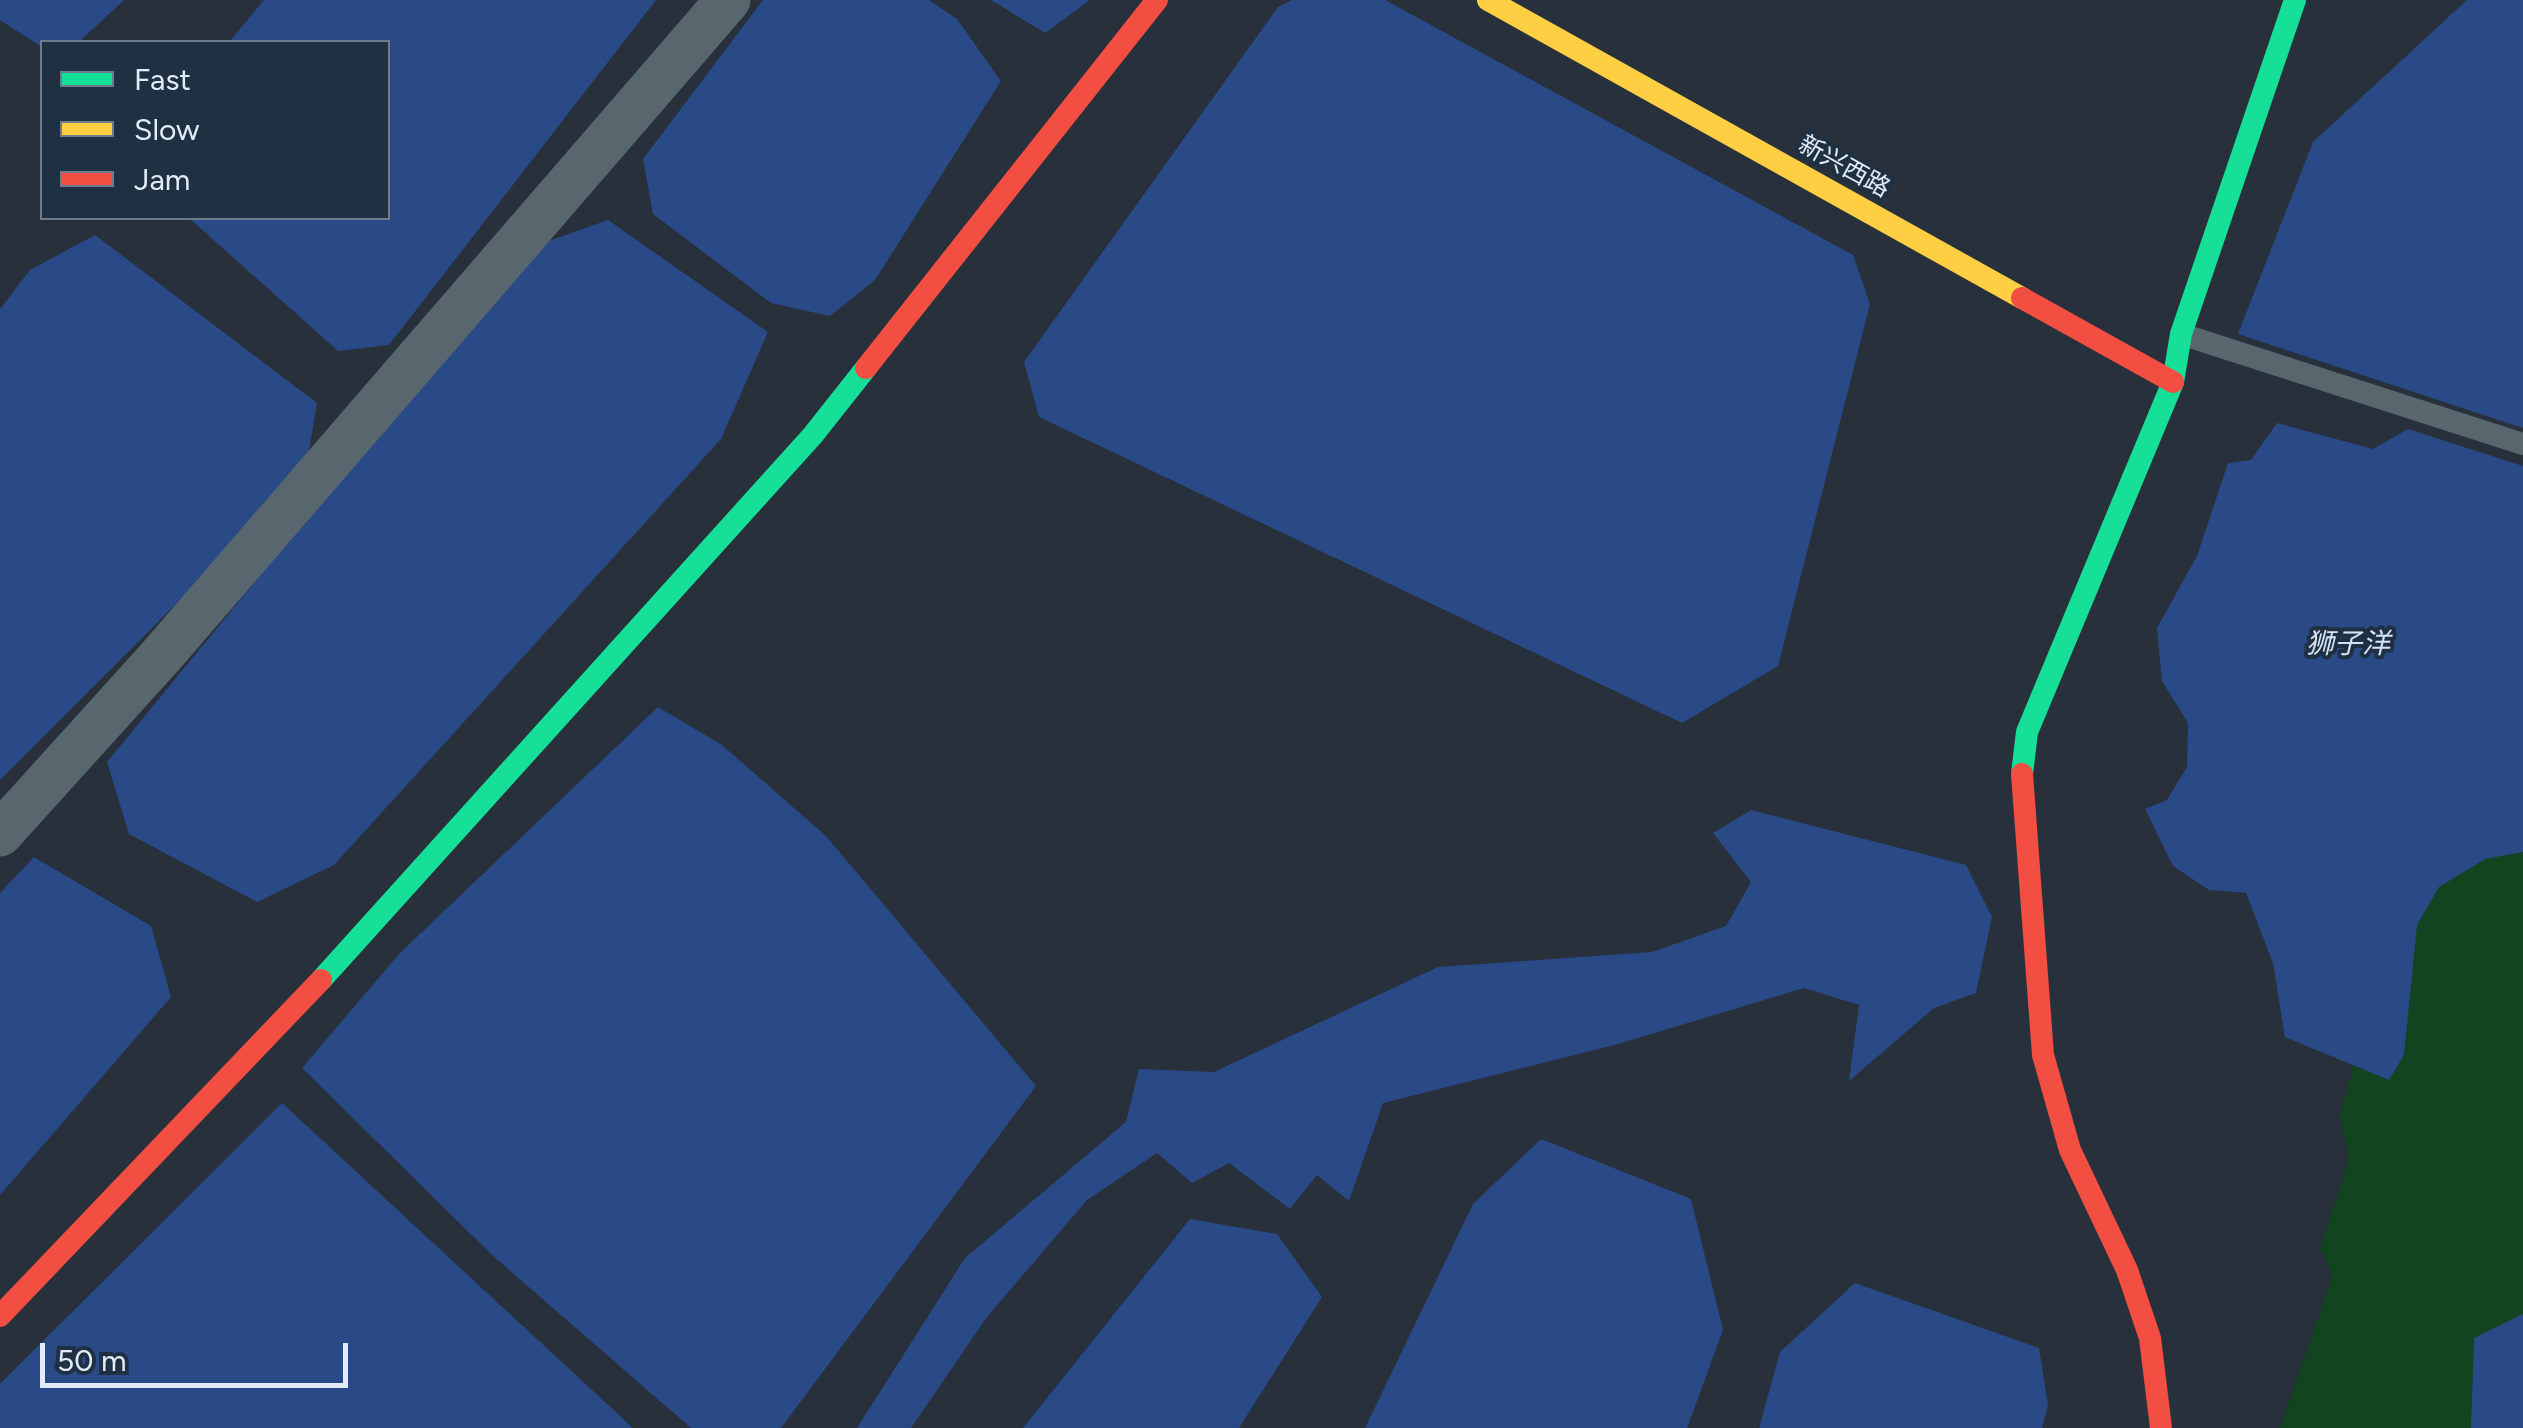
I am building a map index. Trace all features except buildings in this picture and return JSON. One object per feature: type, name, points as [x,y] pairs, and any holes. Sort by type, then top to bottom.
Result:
[{"type":"street","points":[[0,834],[161,656],[728,0]]},
{"type":"street","points":[[0,1316],[264,1043],[814,435],[1158,0]]},
{"type":"street","name":"新兴西路","points":[[1488,0],[2173,382]]},
{"type":"street","points":[[2162,1428],[2150,1338],[2126,1270],[2070,1150],[2044,1055],[2020,766],[2027,732],[2173,382],[2182,334],[2295,0]]},
{"type":"lane","points":[[2182,334],[2523,444]]},
{"type":"green space","points":[[2523,852],[2523,1314],[2474,1338],[2471,1428],[2280,1428],[2333,1275],[2320,1249],[2349,1160],[2340,1113],[2354,1065],[2389,1080],[2404,1055],[2417,925],[2439,887],[2485,859]]},
{"type":"water","points":[[0,0],[124,0],[81,40],[40,40],[40,46],[0,20]]},
{"type":"water","points":[[264,0],[656,0],[389,345],[338,351],[191,220],[390,220],[390,40],[231,40]]},
{"type":"water","points":[[763,0],[929,0],[957,19],[1001,81],[875,280],[830,316],[771,303],[653,214],[643,159]]},
{"type":"water","points":[[991,0],[1090,0],[1045,33]]},
{"type":"water","points":[[1292,0],[1385,0],[1853,255],[1870,304],[1778,666],[1682,723],[1039,417],[1024,362],[1278,7]]},
{"type":"water","points":[[2467,0],[2523,0],[2523,428],[2238,334],[2313,142]]},
{"type":"water","points":[[608,220],[768,332],[721,439],[334,865],[257,902],[129,834],[107,762],[529,248]]},
{"type":"water","points":[[95,235],[317,403],[305,475],[0,780],[0,309],[30,270]]},
{"type":"water","name":"狮子洋","points":[[2277,423],[2373,449],[2408,429],[2523,466],[2523,852],[2485,859],[2439,887],[2417,925],[2404,1055],[2389,1080],[2285,1037],[2273,963],[2246,893],[2209,890],[2173,866],[2145,809],[2167,800],[2187,767],[2188,723],[2162,681],[2157,628],[2197,556],[2228,463],[2251,460]]},
{"type":"water","points":[[658,707],[722,745],[826,836],[1036,1086],[781,1428],[691,1428],[493,1256],[302,1068],[399,954]]},
{"type":"water","points":[[1751,810],[1966,865],[1992,917],[1976,993],[1934,1008],[1849,1081],[1859,1005],[1804,988],[1618,1044],[1383,1103],[1349,1201],[1317,1175],[1290,1209],[1229,1163],[1192,1183],[1157,1153],[1087,1200],[987,1317],[911,1428],[857,1428],[965,1258],[1126,1122],[1139,1069],[1214,1072],[1438,967],[1652,952],[1726,926],[1751,882],[1713,833]]},
{"type":"water","points":[[34,857],[151,926],[171,997],[0,1195],[0,893]]},
{"type":"water","points":[[282,1103],[633,1428],[0,1428],[0,1384]]},
{"type":"water","points":[[1541,1139],[1691,1199],[1723,1330],[1687,1428],[1365,1428],[1473,1204]]},
{"type":"water","points":[[1190,1219],[1277,1234],[1322,1297],[1239,1428],[1023,1428]]},
{"type":"water","points":[[1855,1283],[2039,1348],[2048,1405],[2042,1428],[1759,1428],[1780,1352]]},
{"type":"water","points":[[2523,1314],[2523,1428],[2471,1428],[2474,1338]]},
{"type":"traffic: fast","points":[[2022,774],[2027,732],[2173,382],[2181,334],[2295,0]]},
{"type":"traffic: fast","points":[[321,980],[813,435],[866,368]]},
{"type":"traffic: slow","points":[[1488,0],[2022,298]]},
{"type":"traffic: jam","points":[[866,368],[1157,0]]},
{"type":"traffic: jam","points":[[2022,298],[2173,382]]},
{"type":"traffic: jam","points":[[2022,774],[2043,1055],[2070,1150],[2127,1270],[2150,1338],[2161,1428]]},
{"type":"traffic: jam","points":[[0,1316],[321,980]]}]
